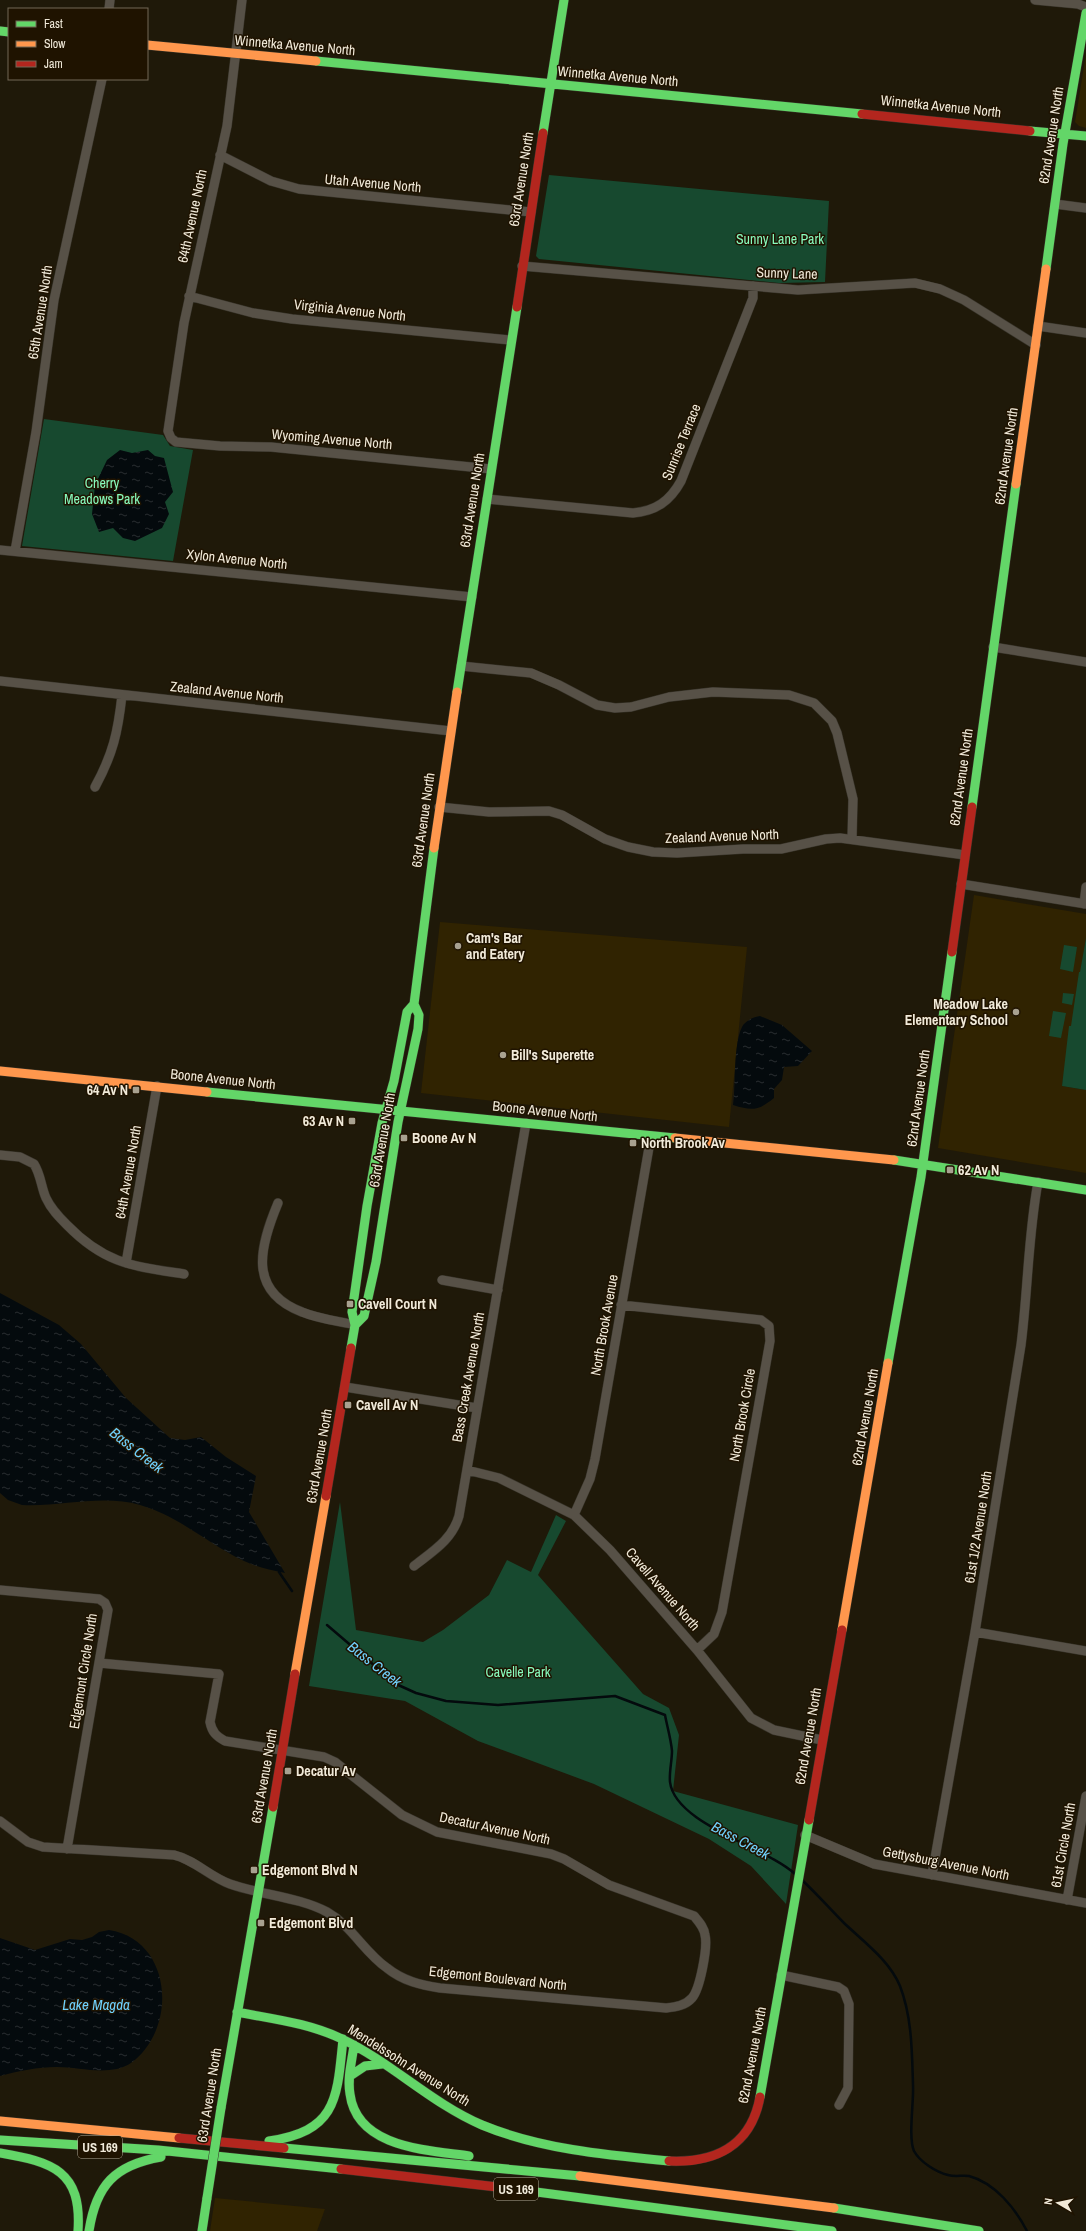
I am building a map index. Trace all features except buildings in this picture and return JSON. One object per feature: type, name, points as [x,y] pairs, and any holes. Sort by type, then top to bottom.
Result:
[{"type":"main road","name":"63rd Avenue North","points":[[355,1325],[364,1316],[376,1262],[400,1109],[419,1015],[414,1004],[423,918],[564,0]]},
{"type":"main road","name":"62nd Avenue North","points":[[707,2158],[719,2154],[741,2139],[754,2116],[758,2103],[781,1975],[923,1163],[1065,133],[1086,13]]},
{"type":"main road","name":"Winnetka Avenue North","points":[[148,45],[1086,136]]},
{"type":"main road","name":"63rd Avenue North","points":[[202,2231],[237,2012],[345,1387],[355,1325],[352,1312],[358,1264],[385,1109],[394,1081],[407,1012],[414,1004]]},
{"type":"main road","name":"Boone Avenue North","points":[[0,1070],[385,1109],[400,1109],[923,1163],[1086,1190]]},
{"type":"main road","name":"Mendelssohn Avenue North","points":[[237,2012],[311,2028],[343,2039],[433,2099],[463,2116],[497,2131],[565,2149],[658,2160],[679,2161],[707,2158]]},
{"type":"main road","points":[[229,2144],[283,2140],[295,2137],[316,2125],[330,2109],[336,2096],[343,2039]]},
{"type":"main road","points":[[354,2046],[350,2076],[351,2100],[356,2113],[364,2124],[385,2140],[398,2144],[589,2177]]},
{"type":"main road","points":[[350,2076],[365,2066],[382,2064]]},
{"type":"main road","name":"US 169","points":[[0,2121],[229,2144],[589,2177],[803,2202],[979,2231]]},
{"type":"main road","name":"US 169","points":[[0,2140],[200,2154],[587,2197],[832,2231]]},
{"type":"main road","points":[[0,2153],[39,2160],[61,2172],[76,2192],[79,2204],[78,2231]]},
{"type":"main road","points":[[89,2231],[92,2210],[98,2194],[122,2168],[144,2159],[200,2154]]},
{"type":"street","name":"64th Avenue North","points":[[171,438],[168,431],[189,296],[232,98],[242,0]]},
{"type":"street","points":[[1035,0],[1078,4],[1086,7]]},
{"type":"street","name":"65th Avenue North","points":[[15,551],[36,432],[54,300],[102,80]]},
{"type":"street","name":"Utah Avenue North","points":[[220,155],[271,180],[299,189],[531,212]]},
{"type":"street","points":[[1055,204],[1086,208]]},
{"type":"street","name":"Sunny Lane","points":[[522,266],[798,290],[901,283],[933,287],[964,300],[1036,345]]},
{"type":"street","name":"Sunrise Terrace","points":[[487,499],[633,514],[647,512],[666,501],[675,492],[681,480],[753,298],[753,286]]},
{"type":"street","name":"Virginia Avenue North","points":[[189,296],[253,313],[292,319],[511,340]]},
{"type":"street","points":[[1038,326],[1086,333]]},
{"type":"street","name":"Wyoming Avenue North","points":[[171,438],[176,442],[220,446],[271,448],[491,468]]},
{"type":"street","name":"Xylon Avenue North","points":[[0,550],[472,597]]},
{"type":"street","points":[[993,647],[1086,662]]},
{"type":"street","points":[[461,666],[531,673],[559,685],[597,705],[615,708],[631,707],[669,697],[713,692],[789,695],[814,703],[832,721],[837,733],[854,799],[852,839]]},
{"type":"street","name":"Zealand Avenue North","points":[[0,681],[451,730]]},
{"type":"street","points":[[95,787],[108,763],[115,744],[122,695]]},
{"type":"street","name":"Zealand Avenue North","points":[[439,807],[489,812],[549,811],[562,815],[605,838],[628,847],[653,852],[677,853],[743,849],[781,849],[826,839],[852,839],[965,855]]},
{"type":"street","points":[[961,884],[1085,904],[1086,887]]},
{"type":"street","name":"64th Avenue North","points":[[126,1263],[157,1086]]},
{"type":"street","name":"Bass Creek Avenue North","points":[[414,1566],[452,1534],[459,1516],[526,1123]]},
{"type":"street","name":"North Brook Avenue","points":[[574,1515],[590,1479],[595,1459],[650,1136]]},
{"type":"street","points":[[0,1155],[20,1157],[34,1164],[46,1198],[54,1211],[87,1244],[103,1255],[126,1263],[184,1274]]},
{"type":"street","name":"61st 1/2 Avenue North","points":[[932,1875],[975,1632],[1022,1345],[1029,1243],[1038,1182]]},
{"type":"street","points":[[278,1202],[262,1247],[263,1274],[269,1287],[278,1299],[303,1313],[355,1325]]},
{"type":"street","points":[[442,1280],[498,1290]]},
{"type":"street","name":"North Brook Circle","points":[[621,1305],[761,1320],[770,1326],[770,1341],[722,1612],[714,1634],[697,1650]]},
{"type":"street","points":[[345,1387],[477,1408]]},
{"type":"street","name":"Cavell Avenue North","points":[[467,1470],[499,1478],[574,1515],[610,1550],[697,1650],[751,1718],[774,1730],[822,1740]]},
{"type":"street","name":"Edgemont Circle North","points":[[0,1590],[99,1599],[105,1603],[108,1610],[67,1849]]},
{"type":"street","points":[[975,1632],[1086,1650]]},
{"type":"street","name":"Decatur Avenue North","points":[[99,1664],[219,1674],[210,1722],[212,1729],[217,1736],[225,1740],[312,1754],[335,1762],[402,1815],[437,1832],[552,1854],[609,1885],[694,1916],[701,1924],[705,1934],[706,1945],[702,1966]]},
{"type":"street","name":"61st Circle North","points":[[1067,1900],[1086,1796]]},
{"type":"street","name":"Edgemont Boulevard North","points":[[0,1820],[28,1842],[43,1847],[174,1855],[186,1858],[216,1878],[258,1893],[301,1902],[327,1912],[342,1922],[386,1968],[402,1978],[421,1985],[440,1988],[675,2007],[692,1999],[697,1990],[702,1966]]},
{"type":"street","name":"Gettysburg Avenue North","points":[[805,1834],[874,1864],[1086,1903]]},
{"type":"street","points":[[781,1975],[838,1987],[847,1997],[849,2004],[848,2088],[839,2105]]},
{"type":"shaded area","points":[[1086,54],[1086,128],[1079,126],[1075,122]]},
{"type":"shaded area","name":"Meadow Lake Elementary School","points":[[974,895],[1086,914],[1086,938],[1062,1086],[1086,1090],[1086,1173],[938,1148]]},
{"type":"shaded area","points":[[440,922],[747,947],[729,1127],[421,1093]]},
{"type":"shaded area","points":[[215,2198],[325,2209],[317,2231],[210,2231]]},
{"type":"green space","name":"Sunny Lane Park","points":[[549,175],[829,201],[825,282],[779,283],[539,259],[536,256]]},
{"type":"green space","name":"Cherry Meadows Park","points":[[44,419],[163,435],[170,446],[193,450],[173,561],[22,546]]},
{"type":"green space","points":[[1086,938],[1086,1090],[1062,1086],[1069,1026],[1071,1026]]},
{"type":"green space","points":[[1064,945],[1077,947],[1073,972],[1060,969]]},
{"type":"green space","points":[[1063,993],[1074,994],[1072,1005],[1062,1003]]},
{"type":"green space","points":[[1053,1011],[1066,1013],[1061,1038],[1049,1036]]},
{"type":"green space","name":"Cavelle Park","points":[[340,1502],[356,1630],[423,1642],[443,1630],[489,1595],[507,1560],[531,1572],[556,1515],[566,1521],[538,1575],[643,1694],[669,1708],[679,1735],[673,1791],[798,1825],[786,1904],[751,1866],[709,1839],[594,1784],[478,1741],[405,1701],[309,1686]]},
{"type":"water","points":[[120,450],[132,453],[148,450],[155,456],[164,458],[173,492],[165,502],[169,514],[162,528],[135,541],[123,538],[113,528],[99,532],[92,514],[95,485],[107,460]]},
{"type":"water","points":[[760,1016],[782,1025],[812,1051],[798,1066],[784,1067],[782,1080],[774,1089],[774,1098],[759,1108],[750,1109],[733,1105],[737,1044],[743,1025],[755,1017]]},
{"type":"water","points":[[0,1293],[59,1325],[81,1344],[126,1398],[170,1438],[185,1440],[201,1437],[226,1457],[256,1476],[249,1512],[285,1573],[244,1561],[168,1516],[140,1505],[126,1502],[96,1501],[22,1505],[8,1500],[0,1493]]},
{"type":"water","name":"Lake Magda","points":[[109,1930],[130,1937],[146,1950],[156,1968],[162,1988],[162,2009],[156,2029],[146,2048],[131,2063],[114,2070],[50,2067],[14,2072],[0,2076],[0,1938],[35,1950],[70,1939],[82,1940],[92,1937],[99,1932]]},
{"type":"waterway","name":"Bass Creek","points":[[279,1572],[292,1591]]},
{"type":"waterway","name":"Bass Creek","points":[[327,1625],[396,1684],[416,1693],[446,1701],[498,1705],[615,1696],[665,1715],[672,1751],[670,1782],[676,1797],[688,1810],[704,1822],[782,1864],[795,1874]]},
{"type":"waterway","name":"Bass Creek","points":[[802,1880],[883,1960],[900,1986],[907,2010],[911,2035],[913,2092],[911,2137],[914,2151],[924,2163],[938,2172],[951,2176],[969,2176],[978,2179],[996,2190],[1017,2214],[1027,2231]]},
{"type":"traffic: fast","points":[[543,133],[564,0]]},
{"type":"traffic: fast","points":[[1046,269],[1063,144],[1086,13]]},
{"type":"traffic: fast","points":[[0,31],[8,32]]},
{"type":"traffic: fast","points":[[316,61],[862,114]]},
{"type":"traffic: fast","points":[[1030,131],[1086,136]]},
{"type":"traffic: fast","points":[[457,692],[517,307]]},
{"type":"traffic: fast","points":[[972,807],[1016,484]]},
{"type":"traffic: fast","points":[[351,1348],[355,1325],[352,1312],[367,1206],[382,1123],[394,1081],[407,1012],[414,1004],[434,848]]},
{"type":"traffic: fast","points":[[888,1363],[921,1177],[952,952]]},
{"type":"traffic: fast","points":[[355,1325],[364,1316],[376,1262],[398,1122],[418,1029],[419,1015],[414,1004]]},
{"type":"traffic: fast","points":[[207,1092],[675,1138]]},
{"type":"traffic: fast","points":[[894,1160],[1086,1190]]},
{"type":"traffic: fast","points":[[221,2108],[273,1807]]},
{"type":"traffic: fast","points":[[760,2097],[809,1820]]},
{"type":"traffic: fast","points":[[237,2012],[304,2025],[342,2039],[378,2059],[428,2094],[463,2116],[504,2133],[527,2140],[574,2150],[669,2161]]},
{"type":"traffic: fast","points":[[269,2141],[291,2136],[308,2129],[321,2120],[329,2109],[335,2095],[343,2039]]},
{"type":"traffic: fast","points":[[354,2045],[349,2076],[349,2088],[355,2112],[366,2126],[380,2136],[396,2143],[415,2148],[469,2156]]},
{"type":"traffic: fast","points":[[350,2076],[365,2066],[382,2064]]},
{"type":"traffic: fast","points":[[207,2198],[221,2108]]},
{"type":"traffic: fast","points":[[0,2140],[158,2150],[341,2169]]},
{"type":"traffic: fast","points":[[284,2148],[580,2176]]},
{"type":"traffic: fast","points":[[0,2153],[19,2156],[35,2161],[49,2166],[60,2173],[69,2182],[75,2195],[78,2211],[78,2231]]},
{"type":"traffic: fast","points":[[89,2231],[92,2215],[97,2201],[103,2189],[110,2180],[131,2165],[161,2157]]},
{"type":"traffic: fast","points":[[506,2188],[832,2231]]},
{"type":"traffic: fast","points":[[202,2231],[207,2198]]},
{"type":"traffic: fast","points":[[834,2208],[979,2231]]},
{"type":"traffic: slow","points":[[148,45],[316,61]]},
{"type":"traffic: slow","points":[[1016,484],[1046,269]]},
{"type":"traffic: slow","points":[[434,848],[457,692]]},
{"type":"traffic: slow","points":[[0,1071],[207,1092]]},
{"type":"traffic: slow","points":[[675,1138],[894,1160]]},
{"type":"traffic: slow","points":[[842,1630],[888,1363]]},
{"type":"traffic: slow","points":[[295,1674],[326,1496]]},
{"type":"traffic: slow","points":[[0,2121],[179,2138]]},
{"type":"traffic: slow","points":[[580,2176],[834,2208]]},
{"type":"traffic: jam","points":[[862,114],[1030,131]]},
{"type":"traffic: jam","points":[[517,307],[543,133]]},
{"type":"traffic: jam","points":[[952,952],[972,807]]},
{"type":"traffic: jam","points":[[326,1496],[351,1348]]},
{"type":"traffic: jam","points":[[809,1820],[842,1630]]},
{"type":"traffic: jam","points":[[273,1807],[295,1674]]},
{"type":"traffic: jam","points":[[669,2161],[701,2159],[716,2155],[728,2148],[739,2139],[748,2128],[755,2114],[760,2097]]},
{"type":"traffic: jam","points":[[179,2138],[284,2148]]},
{"type":"traffic: jam","points":[[341,2169],[506,2188]]},
{"type":"place","name":"Cam's Bar and Eatery","points":[[458,946]]},
{"type":"place","name":"Meadow Lake Elementary School","points":[[1016,1012]]},
{"type":"place","name":"Bill's Superette","points":[[503,1055]]},
{"type":"place","name":"64 Av N","points":[[136,1090]]},
{"type":"place","name":"63 Av N","points":[[352,1121]]},
{"type":"place","name":"Boone Av N","points":[[404,1138]]},
{"type":"place","name":"North Brook Av","points":[[633,1143]]},
{"type":"place","name":"62 Av N","points":[[950,1170]]},
{"type":"place","name":"Cavell Court N","points":[[350,1304]]},
{"type":"place","name":"Cavell Av N","points":[[348,1405]]},
{"type":"place","name":"Decatur Av","points":[[288,1771]]},
{"type":"place","name":"Edgemont Blvd N","points":[[254,1870]]},
{"type":"place","name":"Edgemont Blvd","points":[[261,1923]]}]
